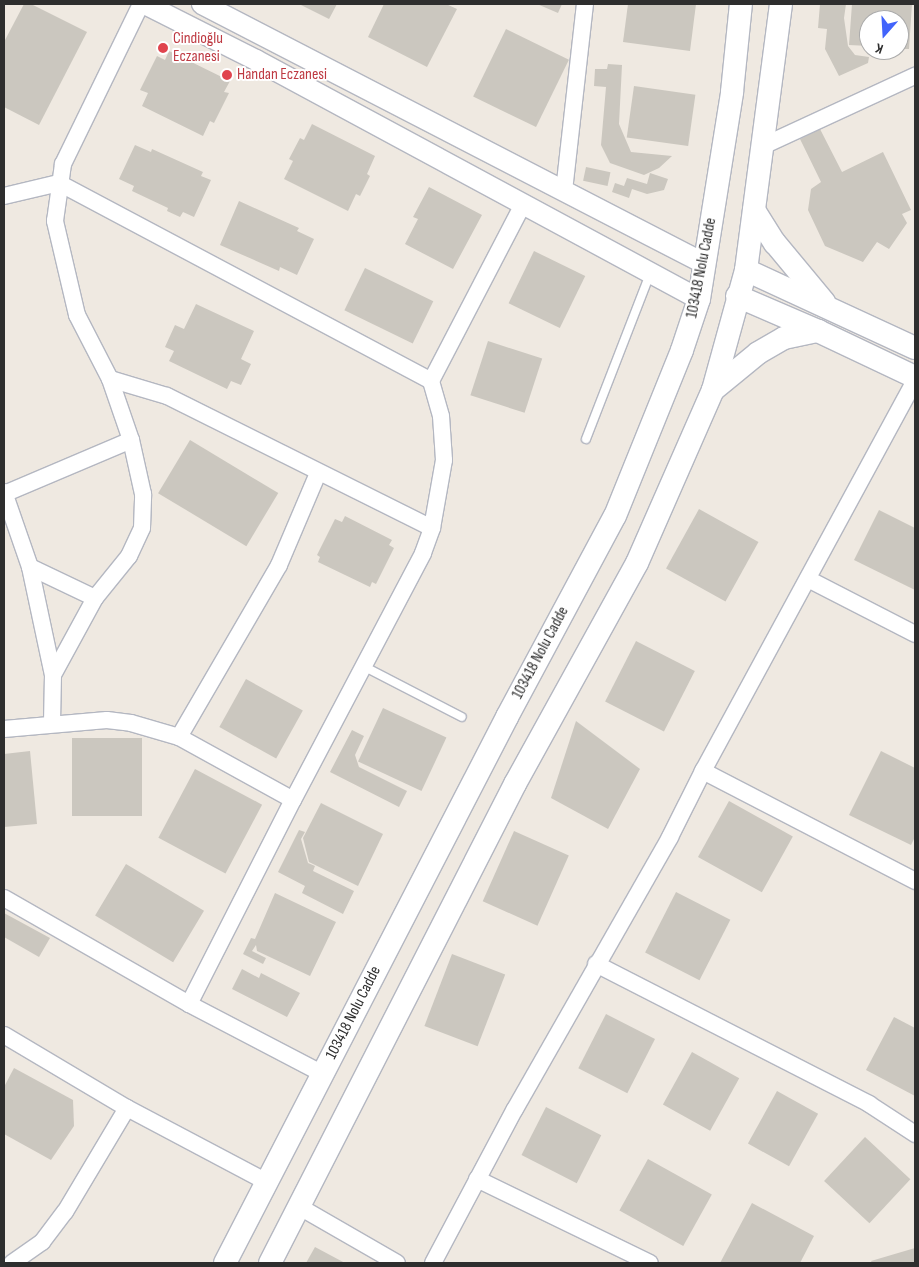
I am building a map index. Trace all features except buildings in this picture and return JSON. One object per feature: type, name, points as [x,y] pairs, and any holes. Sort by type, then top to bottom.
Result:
[{"type":"main road","name":"103418 Nolu Cadde","points":[[225,1263],[507,717],[615,516],[682,350],[699,299],[732,92],[741,4]]},
{"type":"main road","points":[[270,1263],[511,793],[637,564],[712,390],[732,324],[737,296],[746,270],[761,147],[770,96],[780,4]]},
{"type":"main road","points":[[754,210],[775,243],[828,306]]},
{"type":"main road","points":[[746,270],[828,306],[915,348]]},
{"type":"main road","points":[[737,296],[818,331],[915,379]]},
{"type":"main road","points":[[712,390],[758,353],[784,338],[818,331]]},
{"type":"street","points":[[53,675],[95,598],[129,556],[142,528],[143,494],[130,440],[110,379],[77,315],[55,222],[63,164],[143,4],[256,60],[699,299]]},
{"type":"street","points":[[202,4],[705,264]]},
{"type":"street","points":[[564,191],[585,4]]},
{"type":"street","points":[[761,147],[915,76]]},
{"type":"street","points":[[4,196],[59,183],[431,380]]},
{"type":"street","points":[[189,1004],[293,800],[423,553],[432,528],[444,460],[441,416],[431,380],[522,204]]},
{"type":"street","points":[[110,379],[167,396],[318,473],[432,528]]},
{"type":"street","points":[[433,1263],[477,1179],[596,964],[670,837],[702,771],[915,379]]},
{"type":"street","points":[[52,723],[53,675],[30,567],[4,494],[130,440]]},
{"type":"street","points":[[179,737],[279,565],[318,473]]},
{"type":"street","points":[[30,567],[95,598]]},
{"type":"street","points":[[808,579],[915,634]]},
{"type":"street","points":[[4,728],[107,720],[131,723],[179,737],[293,800]]},
{"type":"street","points":[[702,771],[915,881]]},
{"type":"street","points":[[4,898],[189,1004],[323,1074]]},
{"type":"street","points":[[596,964],[868,1104],[915,1134]]},
{"type":"street","points":[[4,1035],[127,1108],[266,1182]]},
{"type":"street","points":[[12,1263],[42,1242],[65,1212],[127,1108]]},
{"type":"street","points":[[477,1179],[650,1263]]},
{"type":"street","points":[[298,1206],[398,1263]]},
{"type":"lane","points":[[586,439],[651,272]]},
{"type":"lane","points":[[364,666],[462,717]]},
{"type":"place","name":"Cindioğlu Eczanesi","points":[[163,48]]},
{"type":"place","name":"Handan Eczanesi","points":[[227,75]]}]
